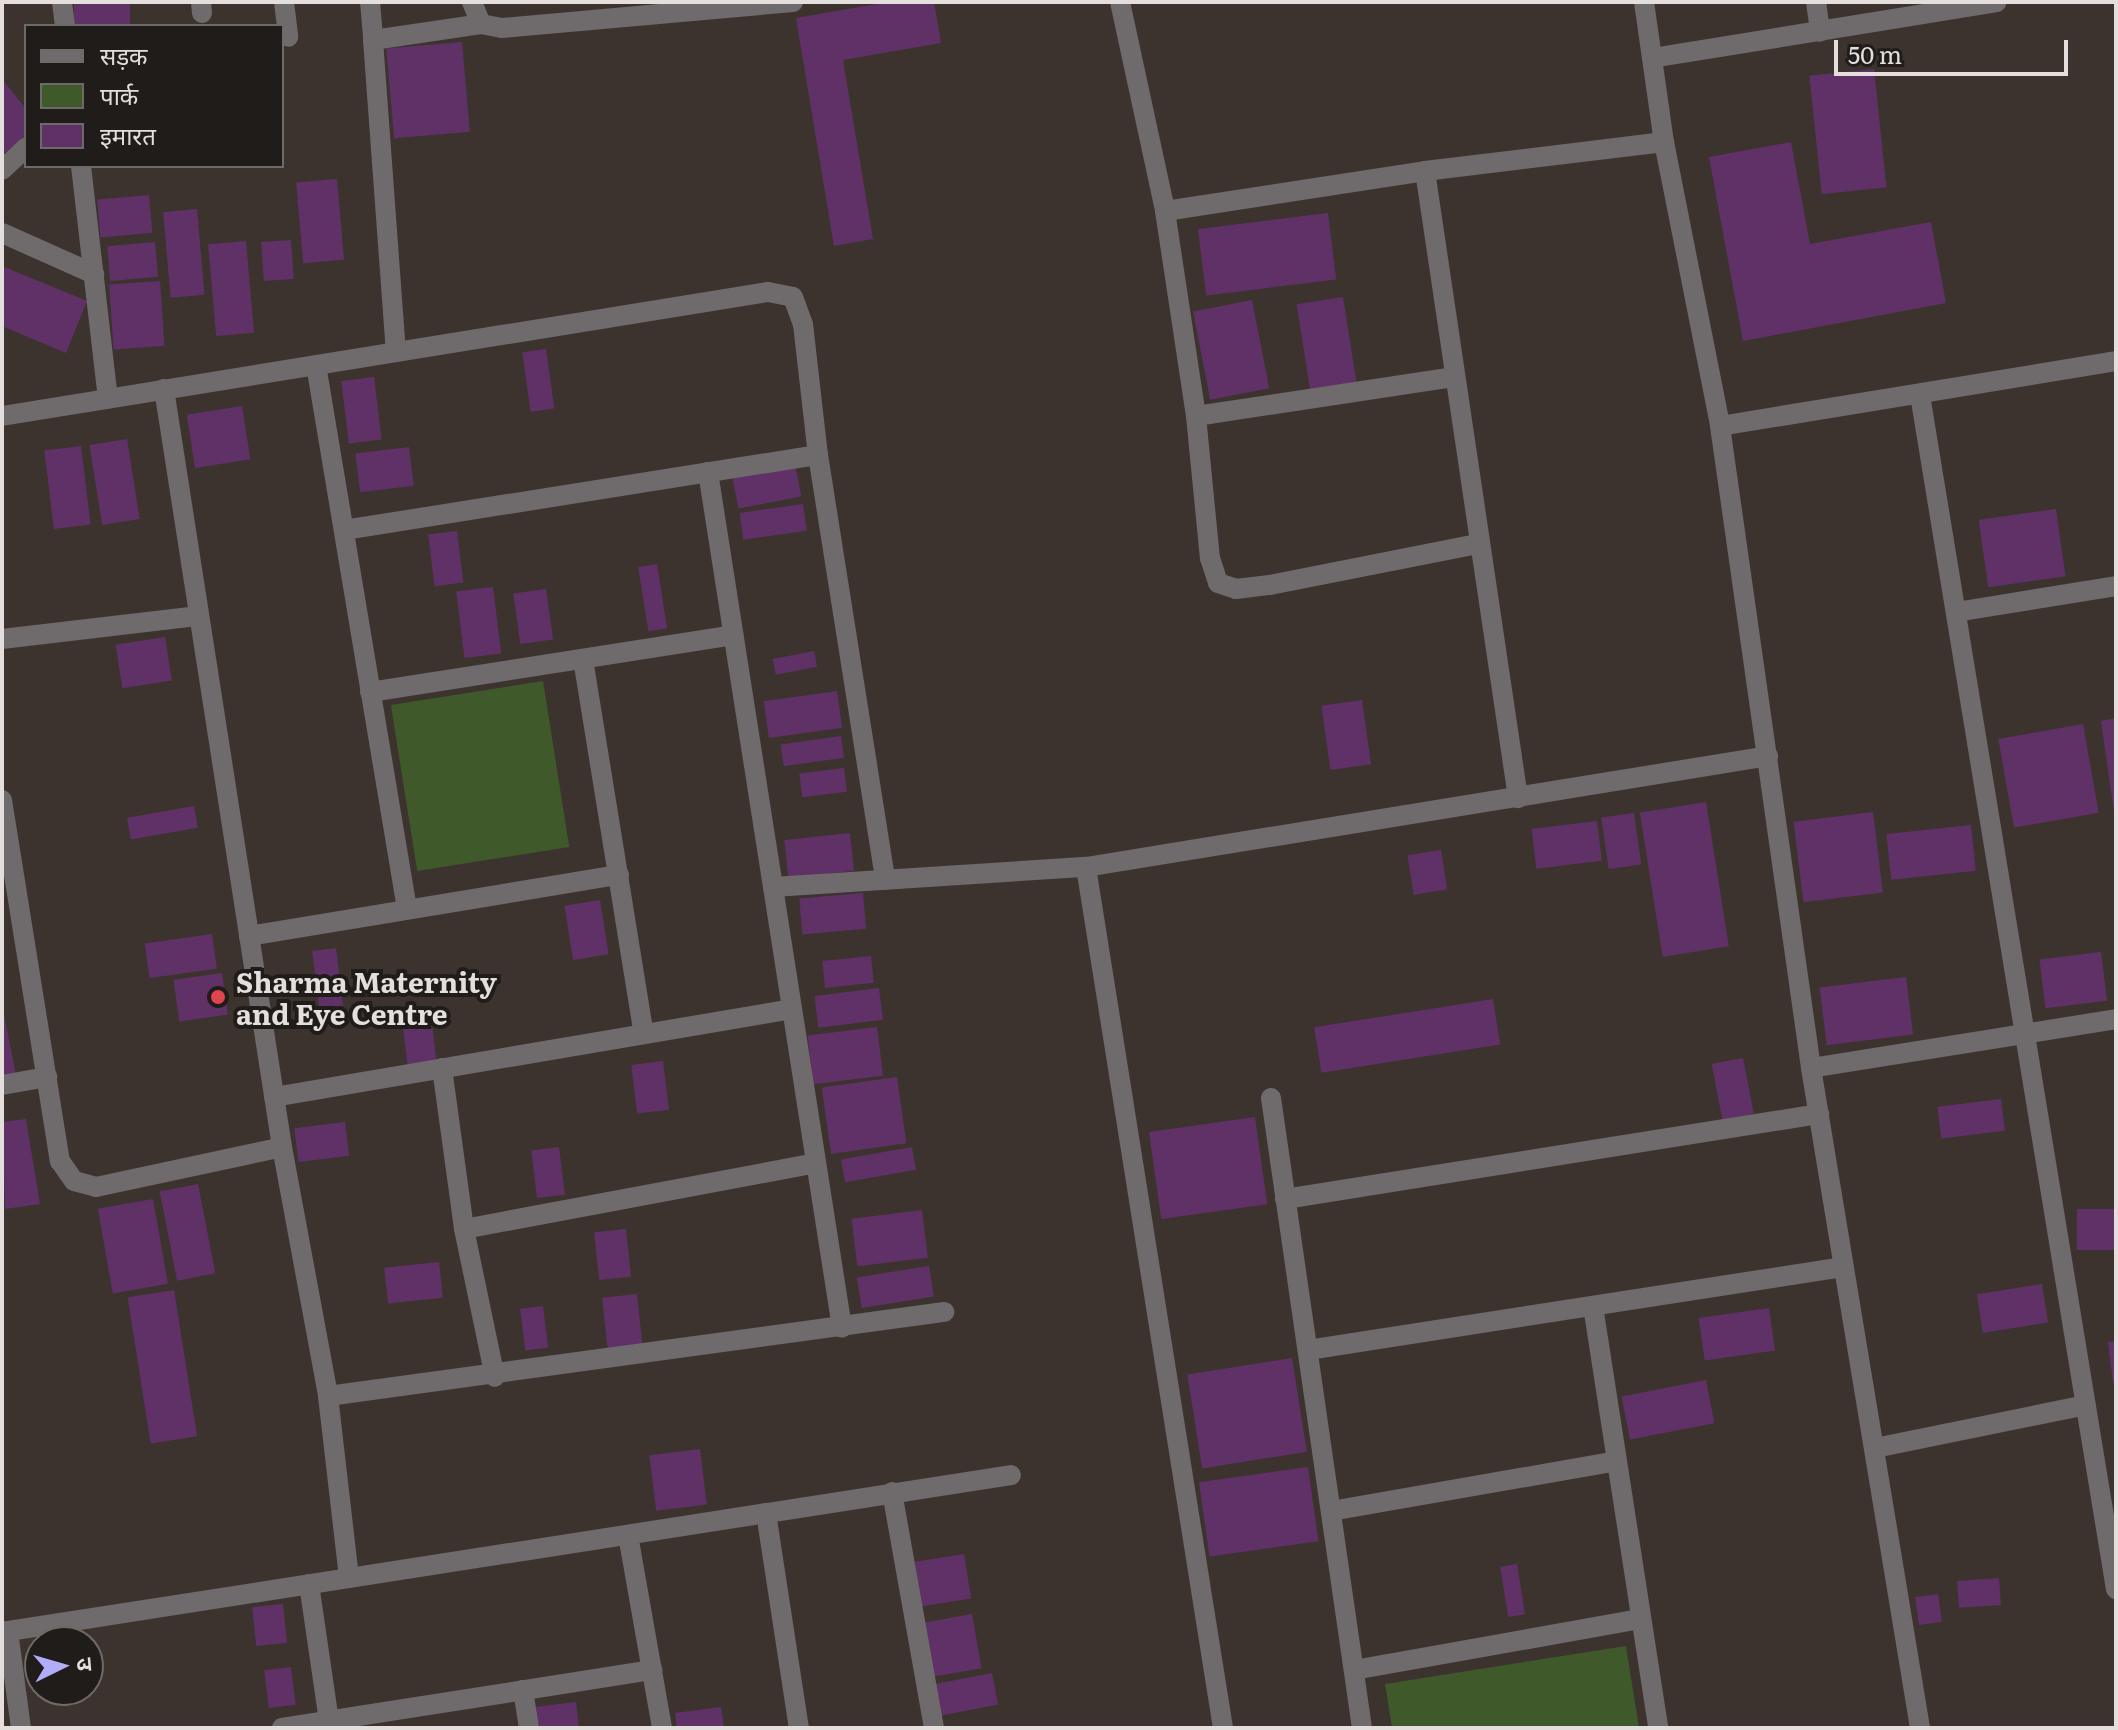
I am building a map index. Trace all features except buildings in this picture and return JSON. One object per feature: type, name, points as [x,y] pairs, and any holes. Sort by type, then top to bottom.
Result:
[{"type":"street","points":[[62,2],[65,24]]},
{"type":"street","points":[[284,2],[288,37]]},
{"type":"street","points":[[370,2],[396,352]]},
{"type":"street","points":[[472,2],[481,24]]},
{"type":"street","points":[[566,2],[568,23]]},
{"type":"street","points":[[373,40],[481,24],[502,28],[702,7],[793,2]]},
{"type":"street","points":[[1644,2],[1664,142],[1720,426],[1811,1068],[1920,1728]]},
{"type":"street","points":[[1816,2],[1820,32]]},
{"type":"street","points":[[1652,58],[1996,2]]},
{"type":"street","points":[[1127,3],[1165,211],[1196,416],[1210,558],[1218,583],[1236,589],[1270,585],[1478,544]]},
{"type":"street","points":[[1165,211],[1425,171],[1664,142]]},
{"type":"street","points":[[2,170],[24,150]]},
{"type":"street","points":[[81,168],[108,398]]},
{"type":"street","points":[[1425,171],[1453,377],[1518,798]]},
{"type":"street","points":[[2,233],[94,274]]},
{"type":"street","points":[[2,416],[768,292],[793,297],[803,324],[818,455],[885,880]]},
{"type":"street","points":[[1720,426],[2116,361]]},
{"type":"street","points":[[316,365],[407,909]]},
{"type":"street","points":[[1196,416],[1453,377]]},
{"type":"street","points":[[164,389],[282,1147],[328,1396],[349,1578]]},
{"type":"street","points":[[1920,395],[2116,1589]]},
{"type":"street","points":[[344,530],[818,455]]},
{"type":"street","points":[[708,472],[842,1328]]},
{"type":"street","points":[[1956,612],[2116,586]]},
{"type":"street","points":[[2,639],[199,616]]},
{"type":"street","points":[[370,692],[734,635]]},
{"type":"street","points":[[583,659],[644,1034]]},
{"type":"street","points":[[773,887],[1086,867],[1768,756]]},
{"type":"street","points":[[2,800],[9,884],[47,1077],[60,1161],[74,1181],[96,1187],[282,1147]]},
{"type":"street","points":[[1086,867],[1223,1728]]},
{"type":"street","points":[[249,936],[619,875]]},
{"type":"street","points":[[274,1097],[792,1009]]},
{"type":"street","points":[[1811,1068],[2116,1019]]},
{"type":"street","points":[[442,1068],[464,1229],[495,1377]]},
{"type":"street","points":[[2,1085],[47,1077]]},
{"type":"street","points":[[1271,1098],[1362,1728]]},
{"type":"street","points":[[1285,1199],[1819,1114]]},
{"type":"street","points":[[464,1229],[816,1163]]},
{"type":"street","points":[[1308,1350],[1843,1267]]},
{"type":"street","points":[[1593,1306],[1658,1728]]},
{"type":"street","points":[[328,1396],[495,1377],[944,1312]]},
{"type":"street","points":[[1875,1448],[2086,1405]]},
{"type":"street","points":[[1331,1511],[1617,1461]]},
{"type":"street","points":[[21,1728],[5,1632],[1011,1475]]},
{"type":"street","points":[[892,1492],[934,1728]]},
{"type":"street","points":[[766,1513],[799,1728]]},
{"type":"street","points":[[628,1535],[662,1728]]},
{"type":"street","points":[[309,1584],[329,1721]]},
{"type":"street","points":[[1354,1670],[1641,1619]]},
{"type":"street","points":[[282,1728],[329,1721],[396,1719],[523,1690],[652,1670]]},
{"type":"street","points":[[523,1690],[529,1728]]},
{"type":"green space","points":[[543,681],[569,847],[417,871],[391,705]]},
{"type":"green space","points":[[1626,1646],[1639,1728],[1392,1728],[1385,1684]]},
{"type":"place","name":"Sharma Maternity and Eye Centre","points":[[218,997]]}]
